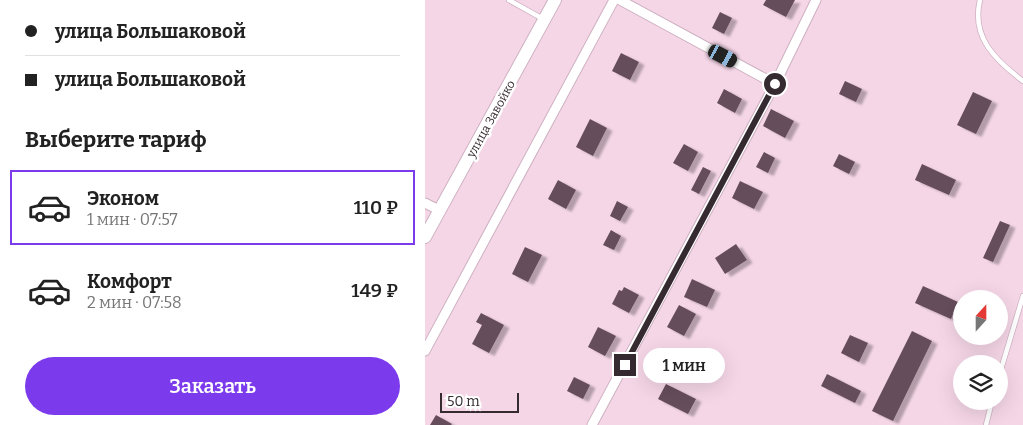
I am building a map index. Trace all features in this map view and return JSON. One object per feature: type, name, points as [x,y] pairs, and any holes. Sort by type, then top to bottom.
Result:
[{"type":"main road","name":"улица Завойко","points":[[425,237],[555,0]]},
{"type":"street","points":[[425,351],[613,0]]},
{"type":"street","points":[[620,0],[775,84]]},
{"type":"street","points":[[592,425],[775,84],[816,0]]},
{"type":"street","points":[[425,203],[439,210]]},
{"type":"lane","points":[[509,0],[545,20]]},
{"type":"lane","points":[[980,0],[977,15],[983,39],[997,59],[1023,81]]},
{"type":"lane","points":[[1005,355],[1023,296]]},
{"type":"lane","points":[[986,425],[990,410]]},
{"type":"building","points":[[766,0],[795,0],[786,17],[763,5]]},
{"type":"building","points":[[720,12],[732,18],[724,34],[712,28]]},
{"type":"building","points":[[621,53],[639,62],[630,80],[612,71]]},
{"type":"building","points":[[845,81],[862,89],[856,102],[839,94]]},
{"type":"building","points":[[724,89],[742,99],[735,113],[717,103]]},
{"type":"building","points":[[973,92],[992,101],[976,134],[957,125]]},
{"type":"building","points":[[771,109],[794,121],[785,138],[763,126]]},
{"type":"building","points":[[590,119],[607,128],[593,156],[576,147]]},
{"type":"building","points":[[684,144],[698,152],[688,171],[673,163]]},
{"type":"building","points":[[764,152],[775,158],[768,173],[756,167]]},
{"type":"building","points":[[839,154],[855,162],[849,174],[833,166]]},
{"type":"building","points":[[922,164],[956,180],[949,195],[915,180]]},
{"type":"building","points":[[703,167],[711,171],[699,194],[691,190]]},
{"type":"building","points":[[558,180],[576,190],[566,209],[548,199]]},
{"type":"building","points":[[740,181],[763,192],[754,209],[732,198]]},
{"type":"building","points":[[617,201],[628,207],[620,221],[610,216]]},
{"type":"building","points":[[1000,221],[1010,225],[993,262],[983,258]]},
{"type":"building","points":[[611,230],[621,236],[614,250],[603,245]]},
{"type":"building","points":[[736,244],[747,260],[725,274],[715,258]]},
{"type":"building","points":[[525,247],[542,255],[528,282],[512,274]]},
{"type":"building","points":[[692,279],[715,290],[707,307],[684,297]]},
{"type":"building","points":[[923,286],[953,300],[953,314],[951,319],[915,303]]},
{"type":"building","points":[[624,287],[639,295],[629,313],[612,304],[619,290],[622,291]]},
{"type":"building","points":[[679,305],[696,314],[684,336],[667,327]]},
{"type":"building","points":[[481,313],[504,325],[489,353],[472,344],[482,325],[476,322]]},
{"type":"building","points":[[598,327],[616,336],[605,356],[588,347]]},
{"type":"building","points":[[912,331],[932,341],[893,421],[872,411]]},
{"type":"building","points":[[850,335],[868,343],[859,362],[841,353]]},
{"type":"building","points":[[827,374],[861,391],[855,403],[821,386]]},
{"type":"building","points":[[574,377],[590,385],[583,399],[567,391]]},
{"type":"building","points":[[666,384],[696,399],[688,414],[658,399]]},
{"type":"building","points":[[436,415],[452,424],[430,425]]},
{"type":"route","points":[[625,365],[775,84]]}]
